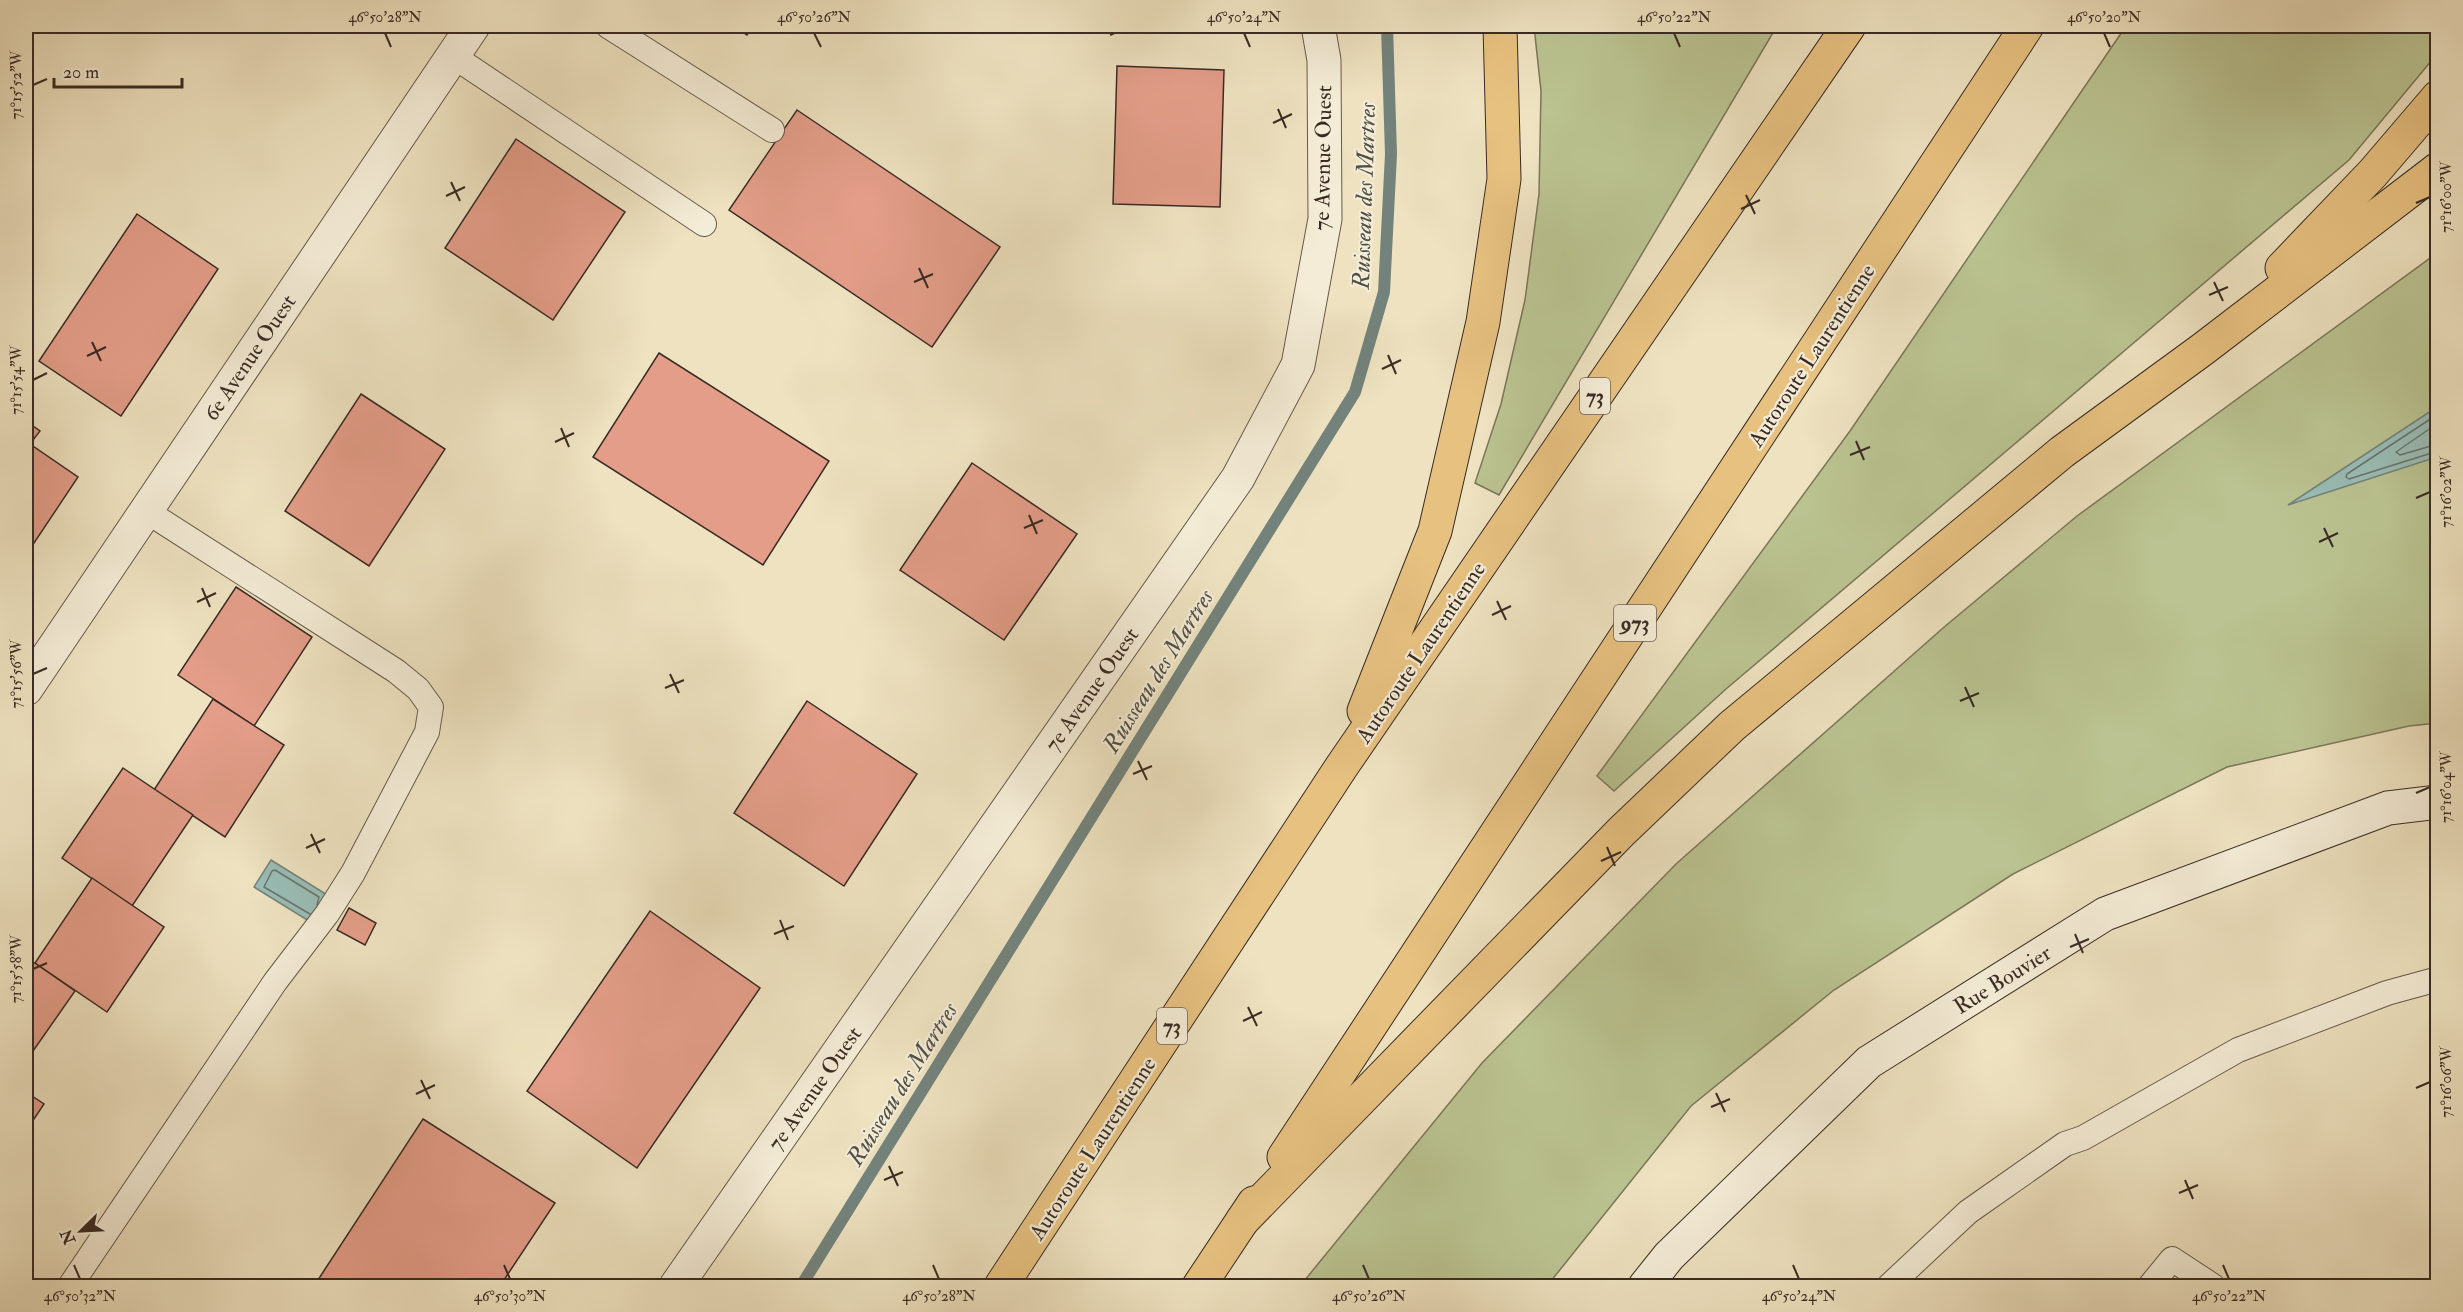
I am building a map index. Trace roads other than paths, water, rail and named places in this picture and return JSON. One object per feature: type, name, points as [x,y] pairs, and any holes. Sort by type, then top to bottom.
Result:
[{"type":"highway","points":[[1342,766],[1435,531],[1483,322],[1504,179],[1500,26]]},
{"type":"highway","name":"Autoroute Laurentienne","points":[[1001,1287],[1342,766],[1849,26]]},
{"type":"highway","name":"Autoroute Laurentienne","points":[[1199,1287],[2027,26]]},
{"type":"highway","points":[[2203,349],[2373,173],[2438,97]]},
{"type":"highway","points":[[1242,1221],[1621,832],[1732,726],[2053,459],[2203,349],[2438,169]]},
{"type":"street","name":"6e Avenue Ouest","points":[[26,689],[473,26]]},
{"type":"street","name":"7e Avenue Ouest","points":[[676,1287],[1238,478],[1298,365],[1324,219],[1324,60],[1318,26]]},
{"type":"street","name":"Rue Bouvier","points":[[1645,1287],[1669,1256],[1869,1062],[2105,914],[2388,808],[2438,802]]},
{"type":"lane","points":[[608,26],[772,130]]},
{"type":"lane","points":[[453,56],[704,225]]},
{"type":"lane","points":[[70,1287],[275,982],[327,914],[353,873],[427,732],[431,707],[418,689],[396,671],[146,511]]},
{"type":"lane","points":[[1889,1287],[1968,1212],[2065,1144],[2083,1138],[2238,1050],[2386,993],[2438,979]]},
{"type":"lane","points":[[2150,1287],[2172,1259],[2213,1287]]},
{"type":"water","points":[[2437,407],[2437,457],[2288,505]]},
{"type":"water","points":[[271,860],[329,896],[312,923],[254,887]]},
{"type":"waterway","name":"Ruisseau des Martres","points":[[801,1286],[1355,392],[1384,292],[1391,154],[1387,26]]}]
